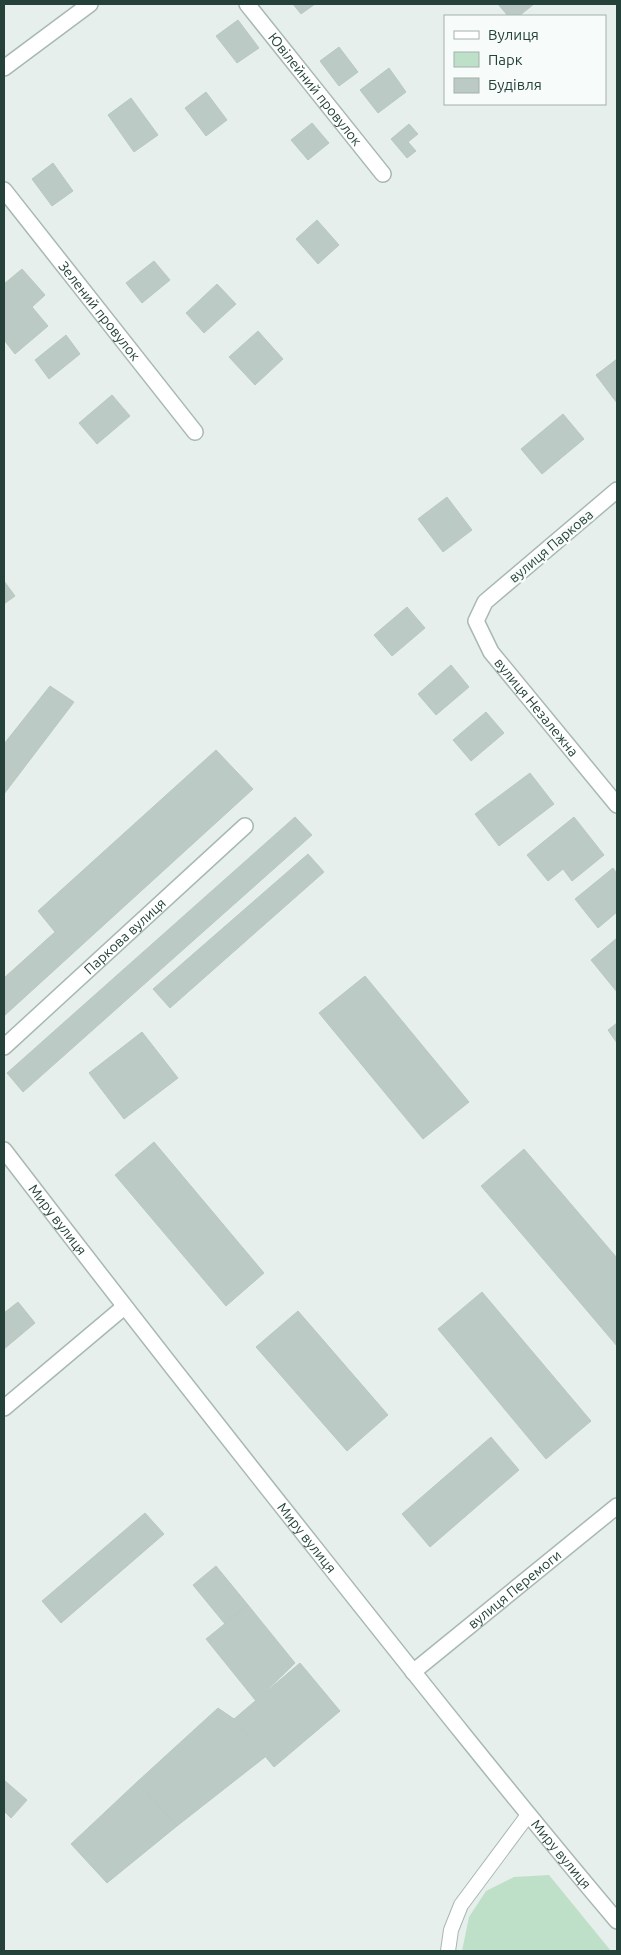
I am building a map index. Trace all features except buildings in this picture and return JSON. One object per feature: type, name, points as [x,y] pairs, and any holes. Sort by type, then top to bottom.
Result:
[{"type":"street","points":[[4,68],[90,4]]},
{"type":"street","name":"Ювілейний провулок","points":[[246,4],[383,174]]},
{"type":"street","name":"Зелений провулок","points":[[4,190],[195,432]]},
{"type":"street","name":"вулиця Паркова","points":[[485,602],[617,490]]},
{"type":"street","name":"вулиця Незалежна","points":[[485,602],[476,621],[491,652],[617,805]]},
{"type":"street","name":"Паркова вулиця","points":[[4,1047],[245,826]]},
{"type":"street","name":"Миру вулиця","points":[[4,1150],[124,1307],[413,1672],[617,1922]]},
{"type":"street","points":[[4,1408],[124,1307]]},
{"type":"street","name":"вулиця Перемоги","points":[[413,1672],[617,1506]]},
{"type":"lane","points":[[448,1951],[451,1930],[462,1905],[528,1815]]},
{"type":"green space","points":[[549,1875],[611,1951],[462,1951],[469,1917],[486,1891],[514,1877]]}]
